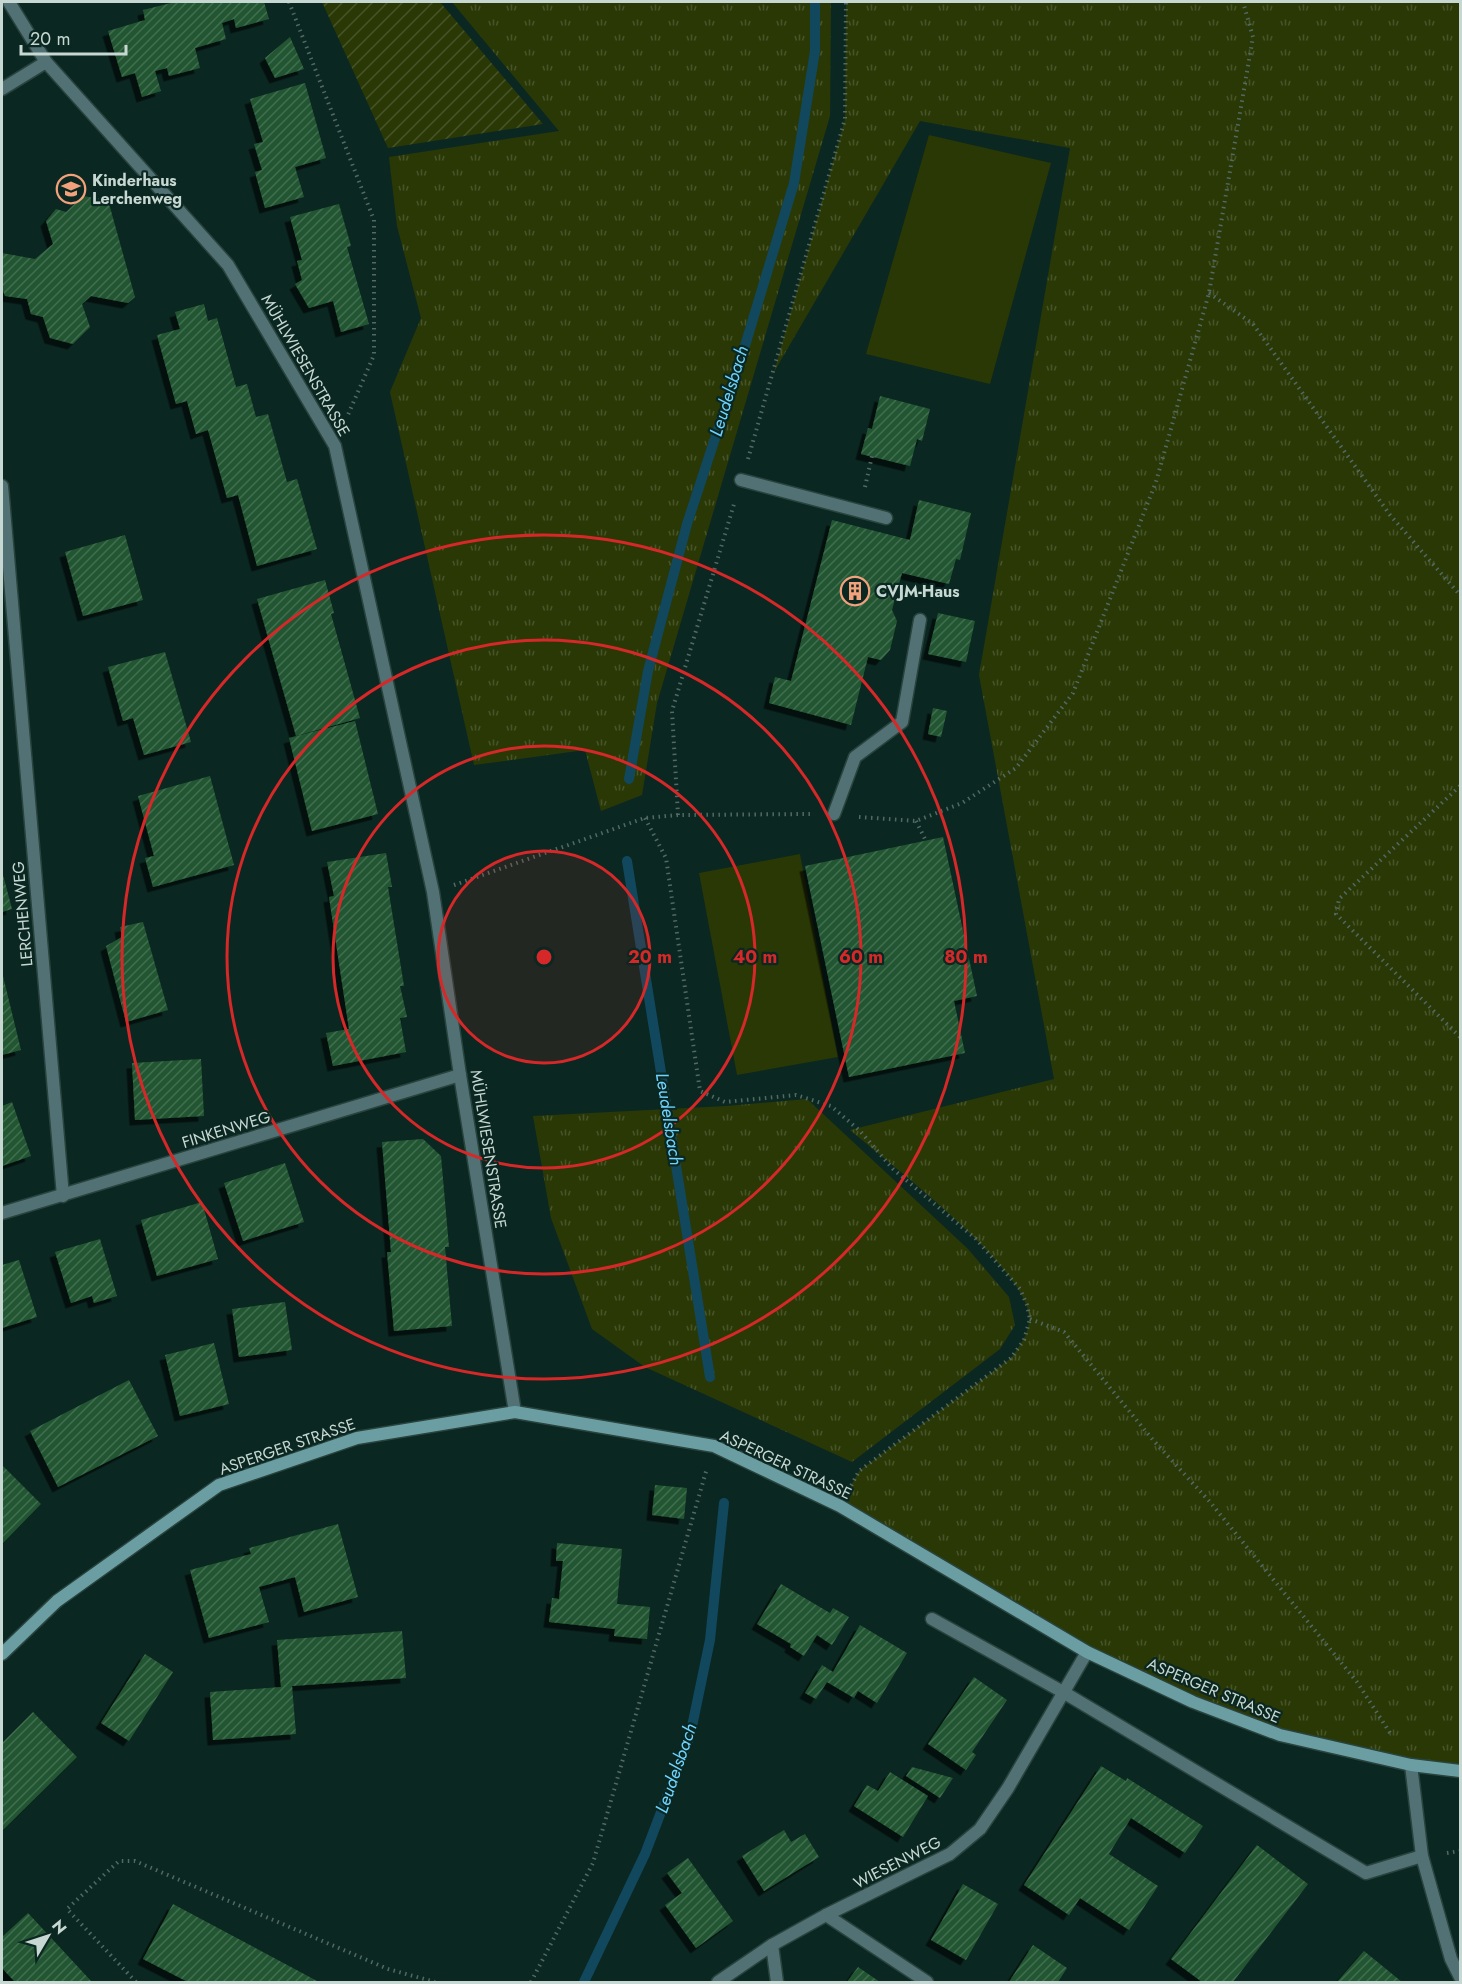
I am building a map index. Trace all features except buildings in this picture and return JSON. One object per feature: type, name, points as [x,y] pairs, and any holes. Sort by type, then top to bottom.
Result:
[{"type":"street","name":"MÜHLWIESENSTRASSE","points":[[9,2],[46,63],[228,265],[335,446],[433,892],[514,1412]]},
{"type":"street","points":[[2,89],[46,63]]},
{"type":"street","points":[[741,480],[886,518]]},
{"type":"street","name":"LERCHENWEG","points":[[2,486],[63,1196]]},
{"type":"street","points":[[834,814],[855,757],[902,722],[920,620]]},
{"type":"street","name":"FINKENWEG","points":[[2,1213],[460,1075]]},
{"type":"street","name":"ASPERGER STRASSE","points":[[2,1654],[57,1601],[219,1485],[357,1438],[514,1412],[714,1446],[840,1506],[1087,1652],[1192,1702],[1280,1736],[1411,1766],[1461,1771]]},
{"type":"street","points":[[932,1619],[1063,1692],[1366,1874],[1422,1856]]},
{"type":"street","name":"WIESENWEG","points":[[718,1983],[772,1945],[826,1915],[950,1854],[980,1829],[1008,1788],[1087,1652]]},
{"type":"street","points":[[1411,1766],[1422,1856],[1451,1959],[1461,1977]]},
{"type":"street","points":[[826,1915],[927,1983]]},
{"type":"street","points":[[772,1945],[777,1983]]},
{"type":"path","points":[[289,2],[374,220],[374,355],[335,446]]},
{"type":"path","points":[[678,814],[672,711],[774,372],[845,118],[846,2]]},
{"type":"path","points":[[433,892],[645,818],[678,814],[834,814],[883,820],[916,821],[962,803],[1016,768],[1073,693],[1156,482],[1209,293],[1253,37],[1243,2]]},
{"type":"path","points":[[1209,293],[1253,324],[1390,515],[1461,595]]},
{"type":"path","points":[[859,511],[872,456]]},
{"type":"path","points":[[1461,786],[1339,899],[1336,914],[1461,1037]]},
{"type":"path","points":[[645,818],[666,858],[700,1091],[725,1102],[796,1095],[831,1106],[860,1131],[893,1169],[976,1239],[1020,1289],[1027,1305],[1030,1318],[1024,1340],[1011,1358],[859,1471],[840,1506]]},
{"type":"path","points":[[916,821],[926,841]]},
{"type":"path","points":[[1030,1318],[1064,1332],[1153,1440],[1210,1502],[1357,1682],[1411,1766]]},
{"type":"path","points":[[531,1983],[593,1863],[714,1446]]},
{"type":"path","points":[[136,1983],[67,1909],[119,1861],[135,1861],[388,1969],[435,1983]]},
{"type":"green space","points":[[322,2],[440,2],[543,124],[388,148]]},
{"type":"green space","points":[[452,2],[831,2],[830,116],[657,703],[642,795],[601,811],[585,750],[474,765],[390,392],[421,318],[397,226],[389,157],[559,131]]},
{"type":"green space","points":[[846,2],[1460,2],[1460,1771],[1280,1735],[1087,1652],[840,1506],[859,1471],[1011,1358],[1024,1339],[1029,1323],[1022,1296],[1006,1272],[982,1245],[924,1191],[850,1130],[1054,1079],[979,675],[1070,148],[920,121],[774,372],[845,119]]},
{"type":"green space","points":[[929,135],[1051,163],[990,384],[866,354]]},
{"type":"green space","points":[[800,854],[838,1057],[737,1075],[699,873]]},
{"type":"green space","points":[[807,1099],[968,1249],[1009,1297],[1015,1325],[1000,1349],[852,1462],[645,1367],[592,1329],[551,1218],[533,1116],[727,1106]]},
{"type":"waterway","name":"Leudelsbach","points":[[629,779],[648,671],[687,524],[741,359],[794,183],[815,51],[815,2]]},
{"type":"waterway","name":"Leudelsbach","points":[[627,861],[710,1377]]},
{"type":"waterway","name":"Leudelsbach","points":[[584,1982],[645,1854],[690,1736],[710,1640],[724,1503]]},
{"type":"place","name":"Kinderhaus Lerchenweg","points":[[71,189]]},
{"type":"place","name":"CVJM-Haus","points":[[855,591]]}]
